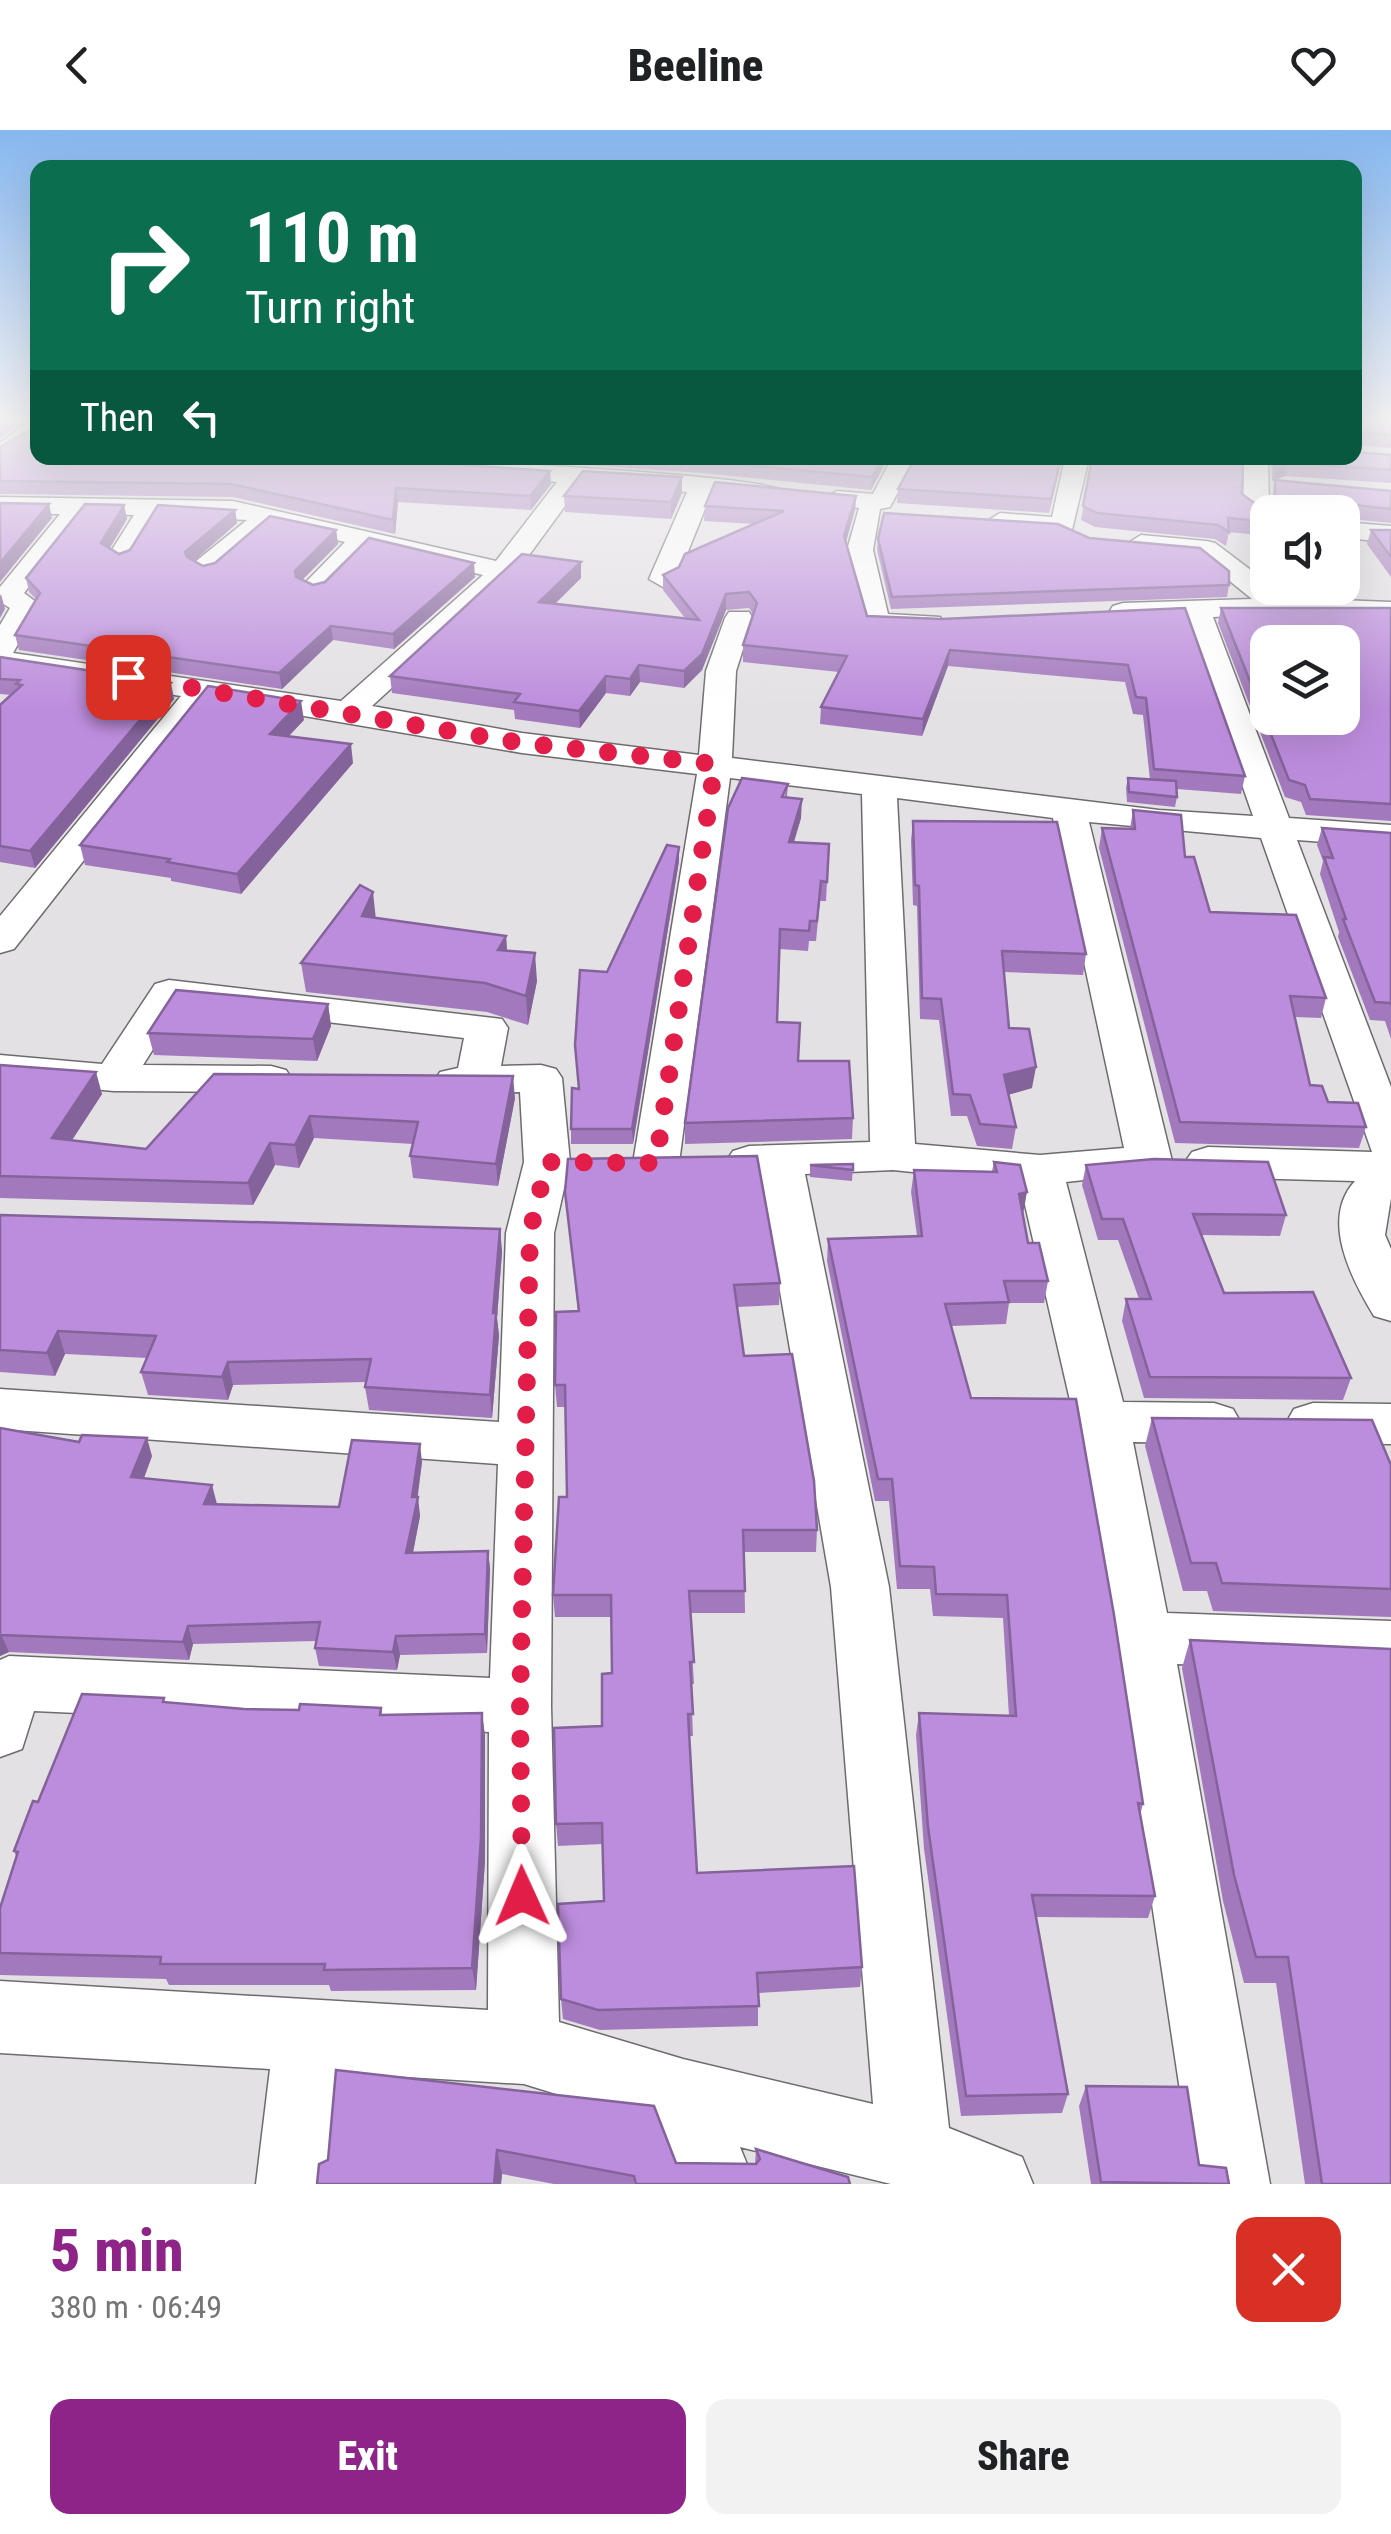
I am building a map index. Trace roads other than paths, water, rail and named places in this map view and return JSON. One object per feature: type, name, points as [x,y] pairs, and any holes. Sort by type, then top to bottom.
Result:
[{"type":"street","points":[[0,650],[26,605],[4,595],[68,518]]},
{"type":"street","points":[[121,556],[146,518]]},
{"type":"street","points":[[205,568],[265,518]]},
{"type":"street","points":[[280,518],[503,571]]},
{"type":"street","points":[[348,711],[503,571],[543,518]]},
{"type":"street","points":[[662,579],[688,518]]},
{"type":"street","points":[[871,518],[860,550],[876,622],[951,624]]},
{"type":"street","points":[[966,518],[1064,525],[1098,539],[1206,549],[1279,606]]},
{"type":"street","points":[[1064,525],[1065,518]]},
{"type":"street","points":[[1360,531],[1391,534]]},
{"type":"street","points":[[314,588],[364,538]]},
{"type":"street","points":[[1091,613],[1279,606],[1381,619]]},
{"type":"street","points":[[1195,608],[1391,1146]]},
{"type":"street","points":[[634,1162],[715,764],[722,671],[739,618]]},
{"type":"street","points":[[0,660],[348,711],[522,743],[1068,806],[1158,820],[1391,836]]},
{"type":"street","points":[[0,941],[203,688]]},
{"type":"street","points":[[879,785],[894,1156]]},
{"type":"street","points":[[1068,806],[1148,1161]]},
{"type":"street","points":[[114,1078],[169,992],[487,1028],[477,1081]]},
{"type":"street","points":[[0,1068],[114,1078],[305,1080]]},
{"type":"street","points":[[420,1080],[540,1078],[634,1162]]},
{"type":"street","points":[[524,2048],[520,1706],[528,1445],[511,1232],[634,1162],[894,1156],[1040,1170],[1148,1161],[1391,1170]]},
{"type":"street","points":[[780,1160],[860,1587],[914,2152]]},
{"type":"street","points":[[1040,1170],[1102,1422],[1142,1637],[1232,2184]]},
{"type":"street","points":[[1391,1170],[1367,1195],[1361,1236],[1391,1304]]},
{"type":"street","points":[[0,1408],[528,1445]]},
{"type":"street","points":[[1102,1422],[1391,1424]]},
{"type":"street","points":[[1142,1637],[1391,1647]]},
{"type":"street","points":[[3,1698],[520,1706]]},
{"type":"street","points":[[0,2018],[524,2048],[683,2096],[914,2152],[996,2184]]},
{"type":"street","points":[[294,2184],[310,2035]]},
{"type":"street","points":[[683,2096],[717,2184]]}]
